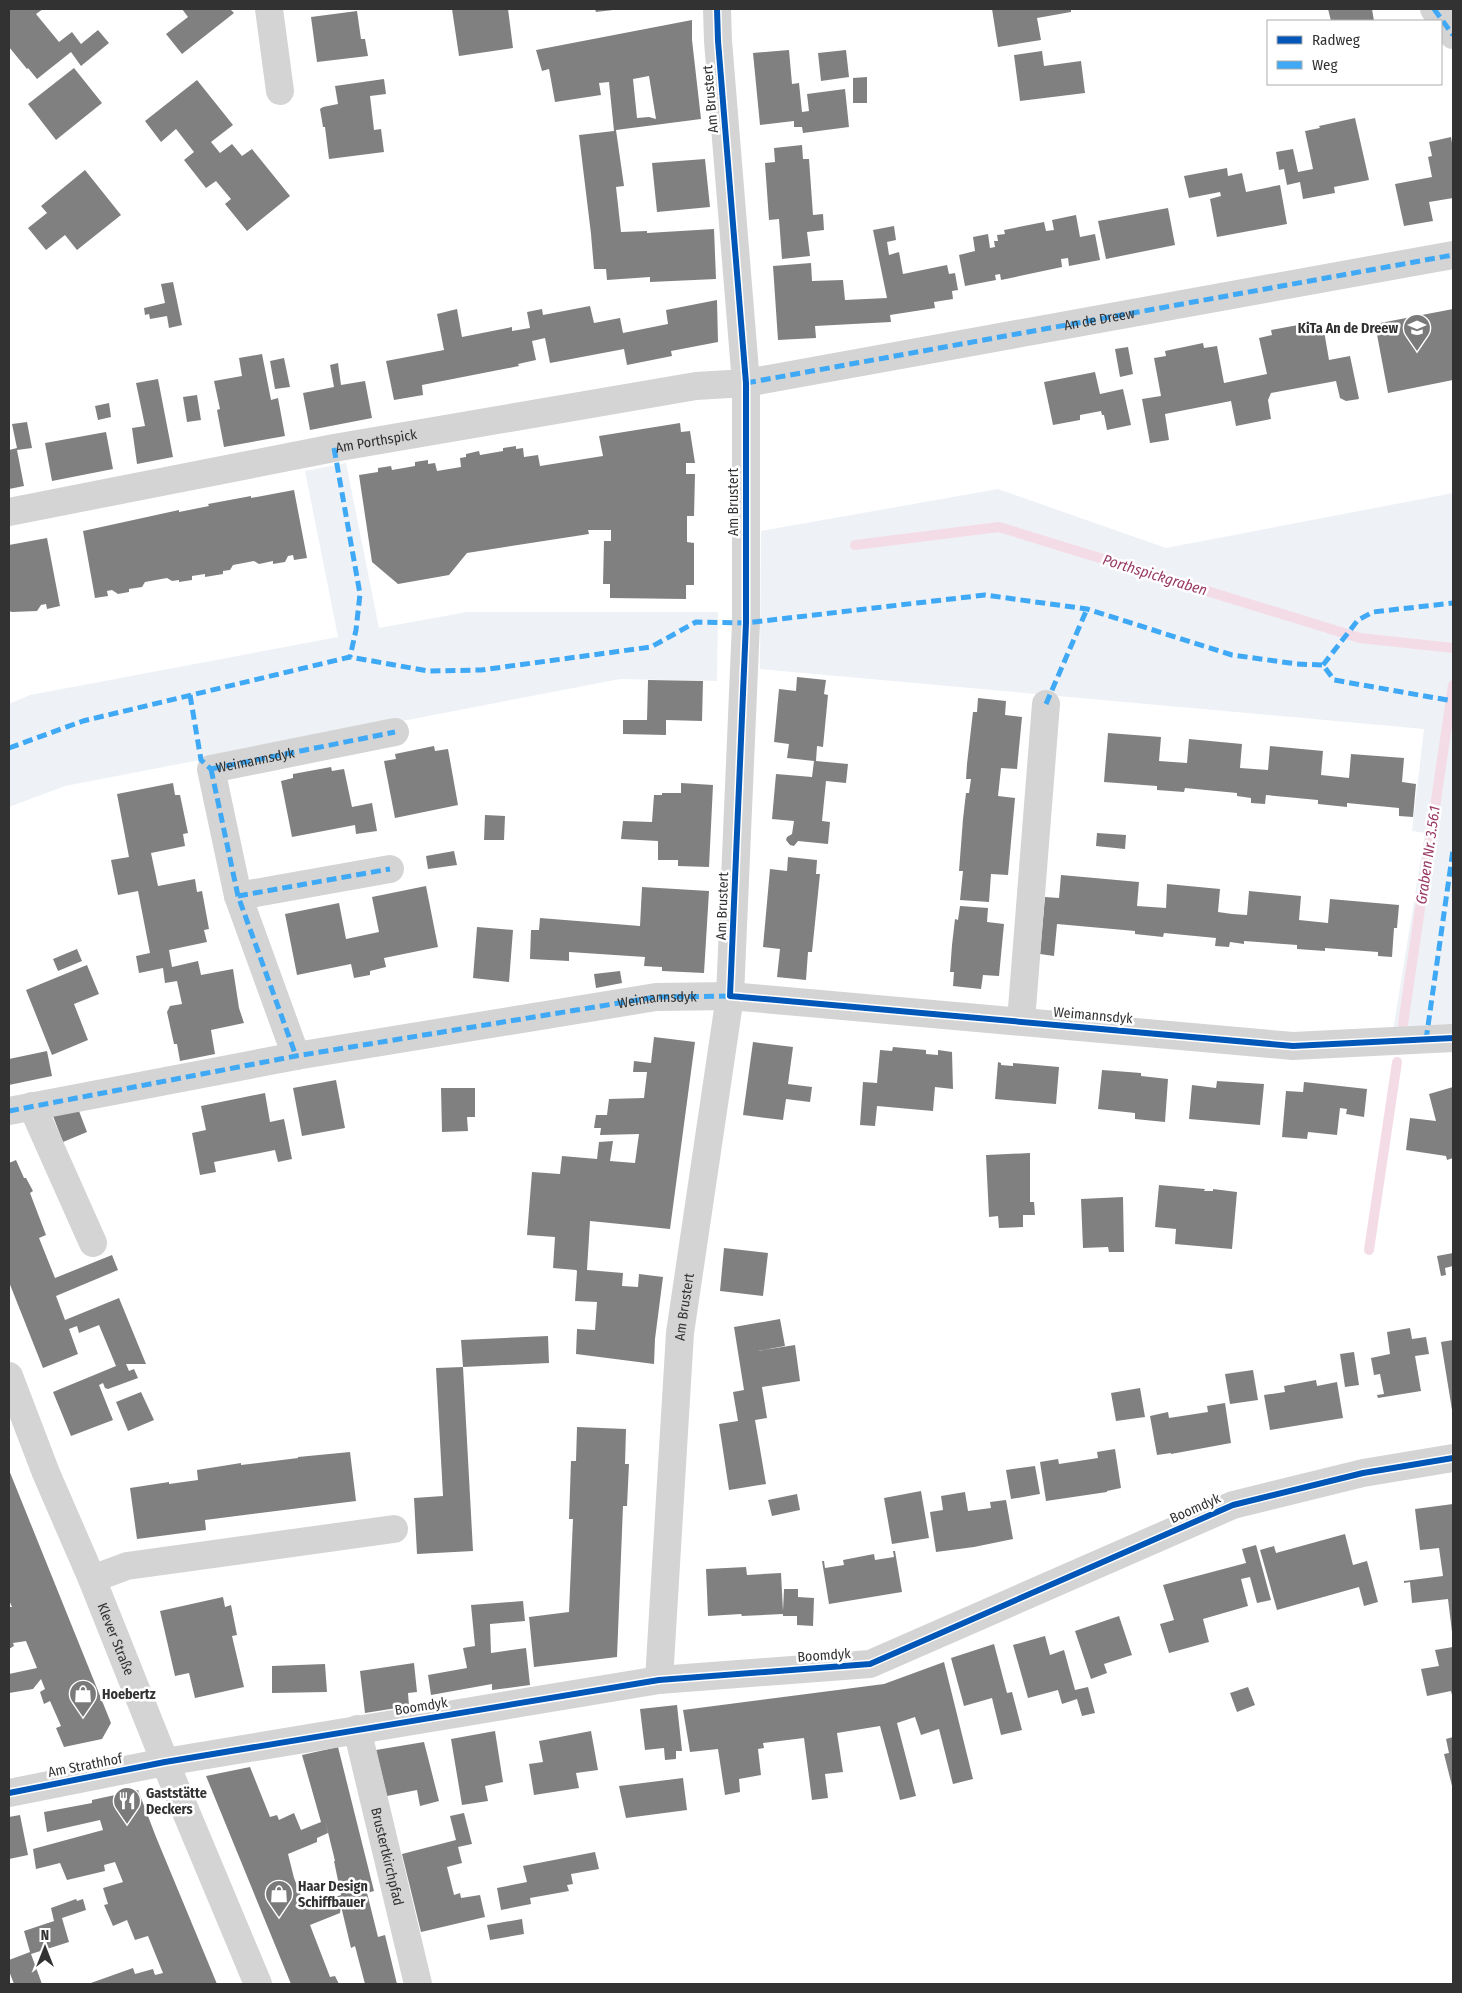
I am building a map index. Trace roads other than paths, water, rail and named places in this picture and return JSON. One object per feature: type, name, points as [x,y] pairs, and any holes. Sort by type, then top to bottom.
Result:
[{"type":"street","points":[[269,9],[280,91]]},
{"type":"street","name":"Am Brustert","points":[[659,1680],[680,1333],[730,996],[746,623],[746,383],[718,40],[718,9]]},
{"type":"street","points":[[1434,9],[1453,35]]},
{"type":"street","name":"An de Dreew","points":[[746,383],[1453,256]]},
{"type":"street","name":"Am Porthspick","points":[[9,512],[334,448],[696,386],[746,383]]},
{"type":"street","points":[[1021,1021],[1046,704]]},
{"type":"street","name":"Weimannsdyk","points":[[296,1056],[238,896],[211,769],[395,732]]},
{"type":"street","points":[[238,896],[390,869]]},
{"type":"street","name":"Weimannsdyk","points":[[20,1108],[296,1056],[656,997],[730,996],[1293,1046],[1453,1038]]},
{"type":"street","points":[[20,1108],[94,1242]]},
{"type":"street","name":"Klever Straße","points":[[9,1376],[46,1472],[92,1579],[258,1984]]},
{"type":"street","name":"Boomdyk","points":[[166,1762],[357,1728],[659,1680],[870,1664],[1233,1505],[1363,1472],[1453,1458]]},
{"type":"street","points":[[92,1579],[127,1566],[394,1529]]},
{"type":"street","name":"Brustertkirchpfad","points":[[357,1728],[418,1984]]},
{"type":"street","name":"Am Strathhof","points":[[9,1793],[166,1762]]},
{"type":"waterway","name":"Porthspickgraben","points":[[855,545],[999,527],[1360,638],[1453,648]]},
{"type":"waterway","name":"Graben Nr. 3.56.1","points":[[1403,1024],[1453,685]]},
{"type":"waterway","name":"Graben Nr. 3.56.1","points":[[1369,1250],[1397,1062]]},
{"type":"place","name":"KiTa An de Dreew","points":[[1417,352]]},
{"type":"place","name":"Hoebertz","points":[[83,1718]]},
{"type":"place","name":"Gaststätte Deckers","points":[[127,1825]]},
{"type":"place","name":"Haar Design Schiffbauer","points":[[279,1918]]}]
